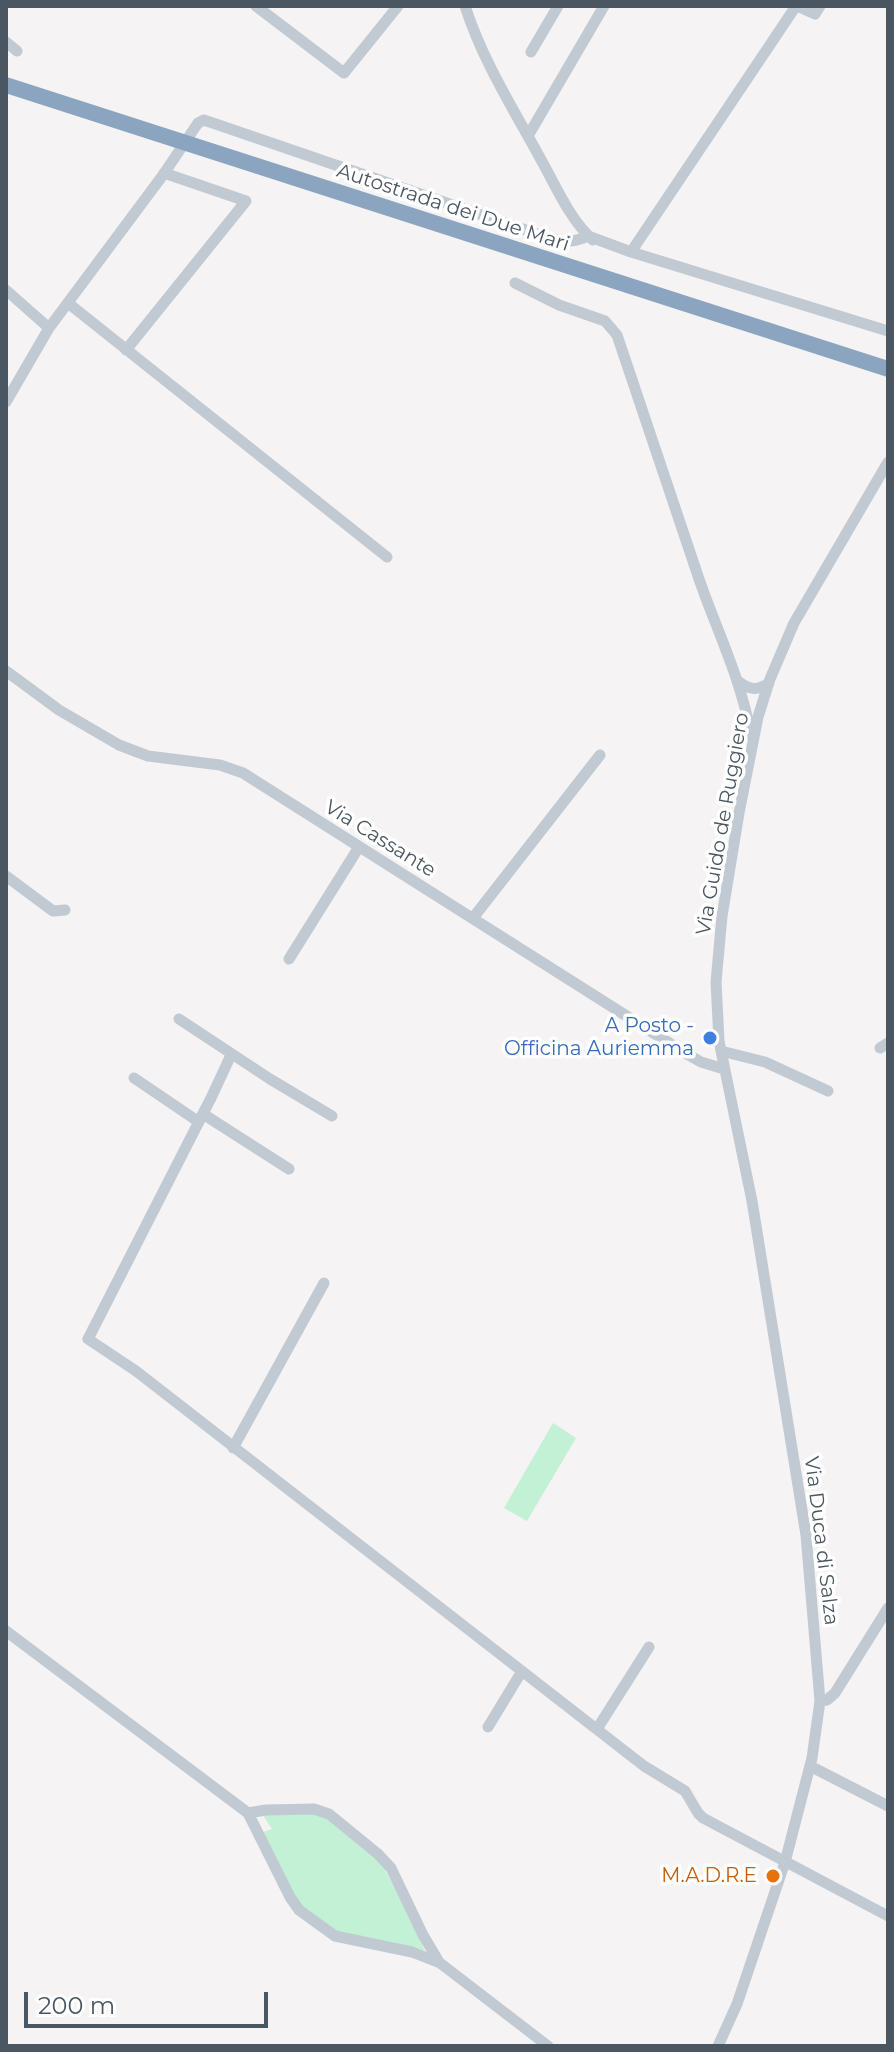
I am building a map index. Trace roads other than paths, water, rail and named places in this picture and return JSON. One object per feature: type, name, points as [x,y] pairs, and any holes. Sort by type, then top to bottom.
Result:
[{"type":"highway","name":"Autostrada dei Due Mari","points":[[6,85],[197,152],[888,369]]},
{"type":"highway","name":"Autostrada dei Due Mari","points":[[6,96],[166,142]]},
{"type":"highway","name":"Autostrada dei Due Mari","points":[[197,152],[888,381]]},
{"type":"street","points":[[256,6],[344,73],[398,6]]},
{"type":"street","points":[[465,6],[486,60],[569,210],[588,236],[603,249],[620,257],[888,339]]},
{"type":"street","points":[[531,52],[558,6]]},
{"type":"street","points":[[528,136],[604,6]]},
{"type":"street","points":[[631,252],[797,6],[815,14],[820,6]]},
{"type":"street","points":[[6,42],[17,51]]},
{"type":"street","points":[[6,402],[49,328],[198,123],[204,120],[546,237],[566,242],[588,236],[888,331]]},
{"type":"street","points":[[126,350],[246,201],[164,173]]},
{"type":"street","points":[[515,283],[559,305],[605,321],[617,335],[700,582],[738,681],[748,713],[753,745]]},
{"type":"street","points":[[6,290],[49,328]]},
{"type":"street","points":[[68,303],[387,557]]},
{"type":"street","name":"Via Guido de Ruggiero","points":[[718,1031],[716,982],[722,916],[739,813],[769,683],[794,623],[884,480],[888,462]]},
{"type":"street","name":"Via Cassante","points":[[6,671],[59,710],[119,745],[148,756],[220,765],[243,773],[685,1053],[724,1069]]},
{"type":"street","points":[[738,681],[750,689],[769,683]]},
{"type":"street","points":[[473,918],[600,755]]},
{"type":"street","points":[[289,959],[359,847]]},
{"type":"street","points":[[6,876],[53,911],[65,910]]},
{"type":"street","points":[[179,1019],[231,1055],[332,1116]]},
{"type":"street","name":"Via Duca di Salza","points":[[718,1031],[752,1201],[809,1556],[820,1701],[810,1766],[785,1862],[742,1992],[718,2046]]},
{"type":"street","points":[[721,1051],[765,1062],[828,1091]]},
{"type":"street","points":[[231,1055],[88,1339],[136,1371],[644,1766],[685,1791],[703,1818],[888,1916]]},
{"type":"street","points":[[134,1078],[289,1169]]},
{"type":"street","points":[[233,1448],[324,1283]]},
{"type":"street","points":[[820,1701],[827,1700],[835,1693],[888,1608]]},
{"type":"street","points":[[6,1631],[248,1813],[290,1897],[312,1921],[342,1939],[412,1952],[440,1963],[548,2046]]},
{"type":"street","points":[[597,1729],[649,1647]]},
{"type":"street","points":[[488,1727],[522,1671]]},
{"type":"street","points":[[810,1766],[888,1806]]},
{"type":"street","points":[[248,1813],[314,1809],[329,1814],[391,1868],[440,1963]]},
{"type":"place","name":"A Posto - Officina Auriemma","points":[[710,1038]]},
{"type":"place","name":"M.A.D.R.E","points":[[773,1876]]}]
